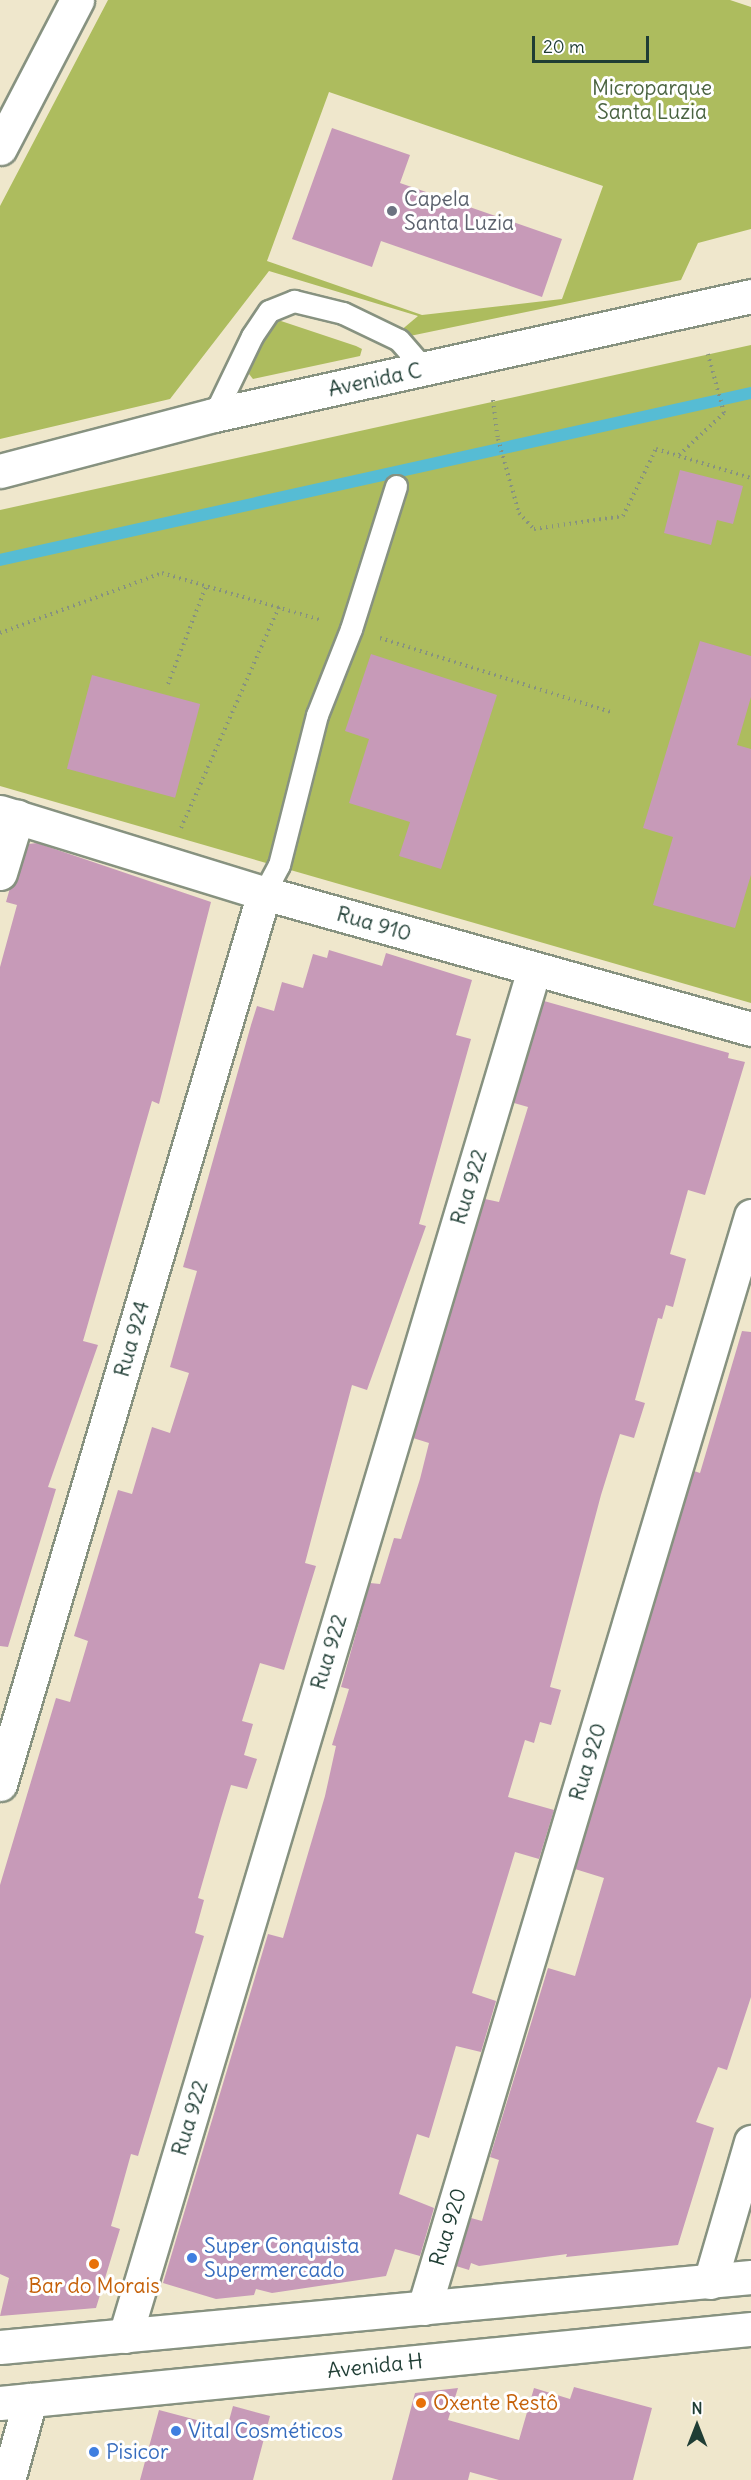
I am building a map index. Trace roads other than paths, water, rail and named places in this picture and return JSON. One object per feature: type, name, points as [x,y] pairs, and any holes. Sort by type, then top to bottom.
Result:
[{"type":"street","points":[[0,148],[77,0]]},
{"type":"street","name":"Avenida C","points":[[0,471],[214,415],[751,296]]},
{"type":"street","points":[[0,873],[9,814]]},
{"type":"street","name":"Rua 910","points":[[9,814],[264,893],[751,1029]]},
{"type":"street","name":"Rua 924","points":[[0,1784],[264,893]]},
{"type":"street","name":"Rua 922","points":[[125,2336],[534,969]]},
{"type":"street","name":"Rua 920","points":[[424,2308],[751,1216]]},
{"type":"street","points":[[710,2282],[751,2142]]},
{"type":"street","points":[[0,2347],[751,2277]]},
{"type":"street","name":"Avenida H","points":[[15,2402],[751,2329]]},
{"type":"street","points":[[8,2480],[15,2402]]},
{"type":"lane","points":[[214,415],[263,320],[269,312],[294,301],[343,313],[399,340],[424,369]]},
{"type":"lane","points":[[264,893],[279,865],[317,715],[351,629],[396,486]]},
{"type":"waterway","points":[[0,560],[751,393]]},
{"type":"place","name":"Capela Santa Luzia","points":[[392,211]]},
{"type":"place","name":"Super Conquista Supermercado","points":[[192,2258]]},
{"type":"place","name":"Bar do Morais","points":[[94,2264]]},
{"type":"place","name":"Oxente Restô","points":[[421,2403]]},
{"type":"place","name":"Vital Cosméticos","points":[[176,2431]]},
{"type":"place","name":"Pisicor","points":[[94,2452]]},
{"type":"park label","name":"Microparque Santa Luzia","points":[[652,100]]}]
